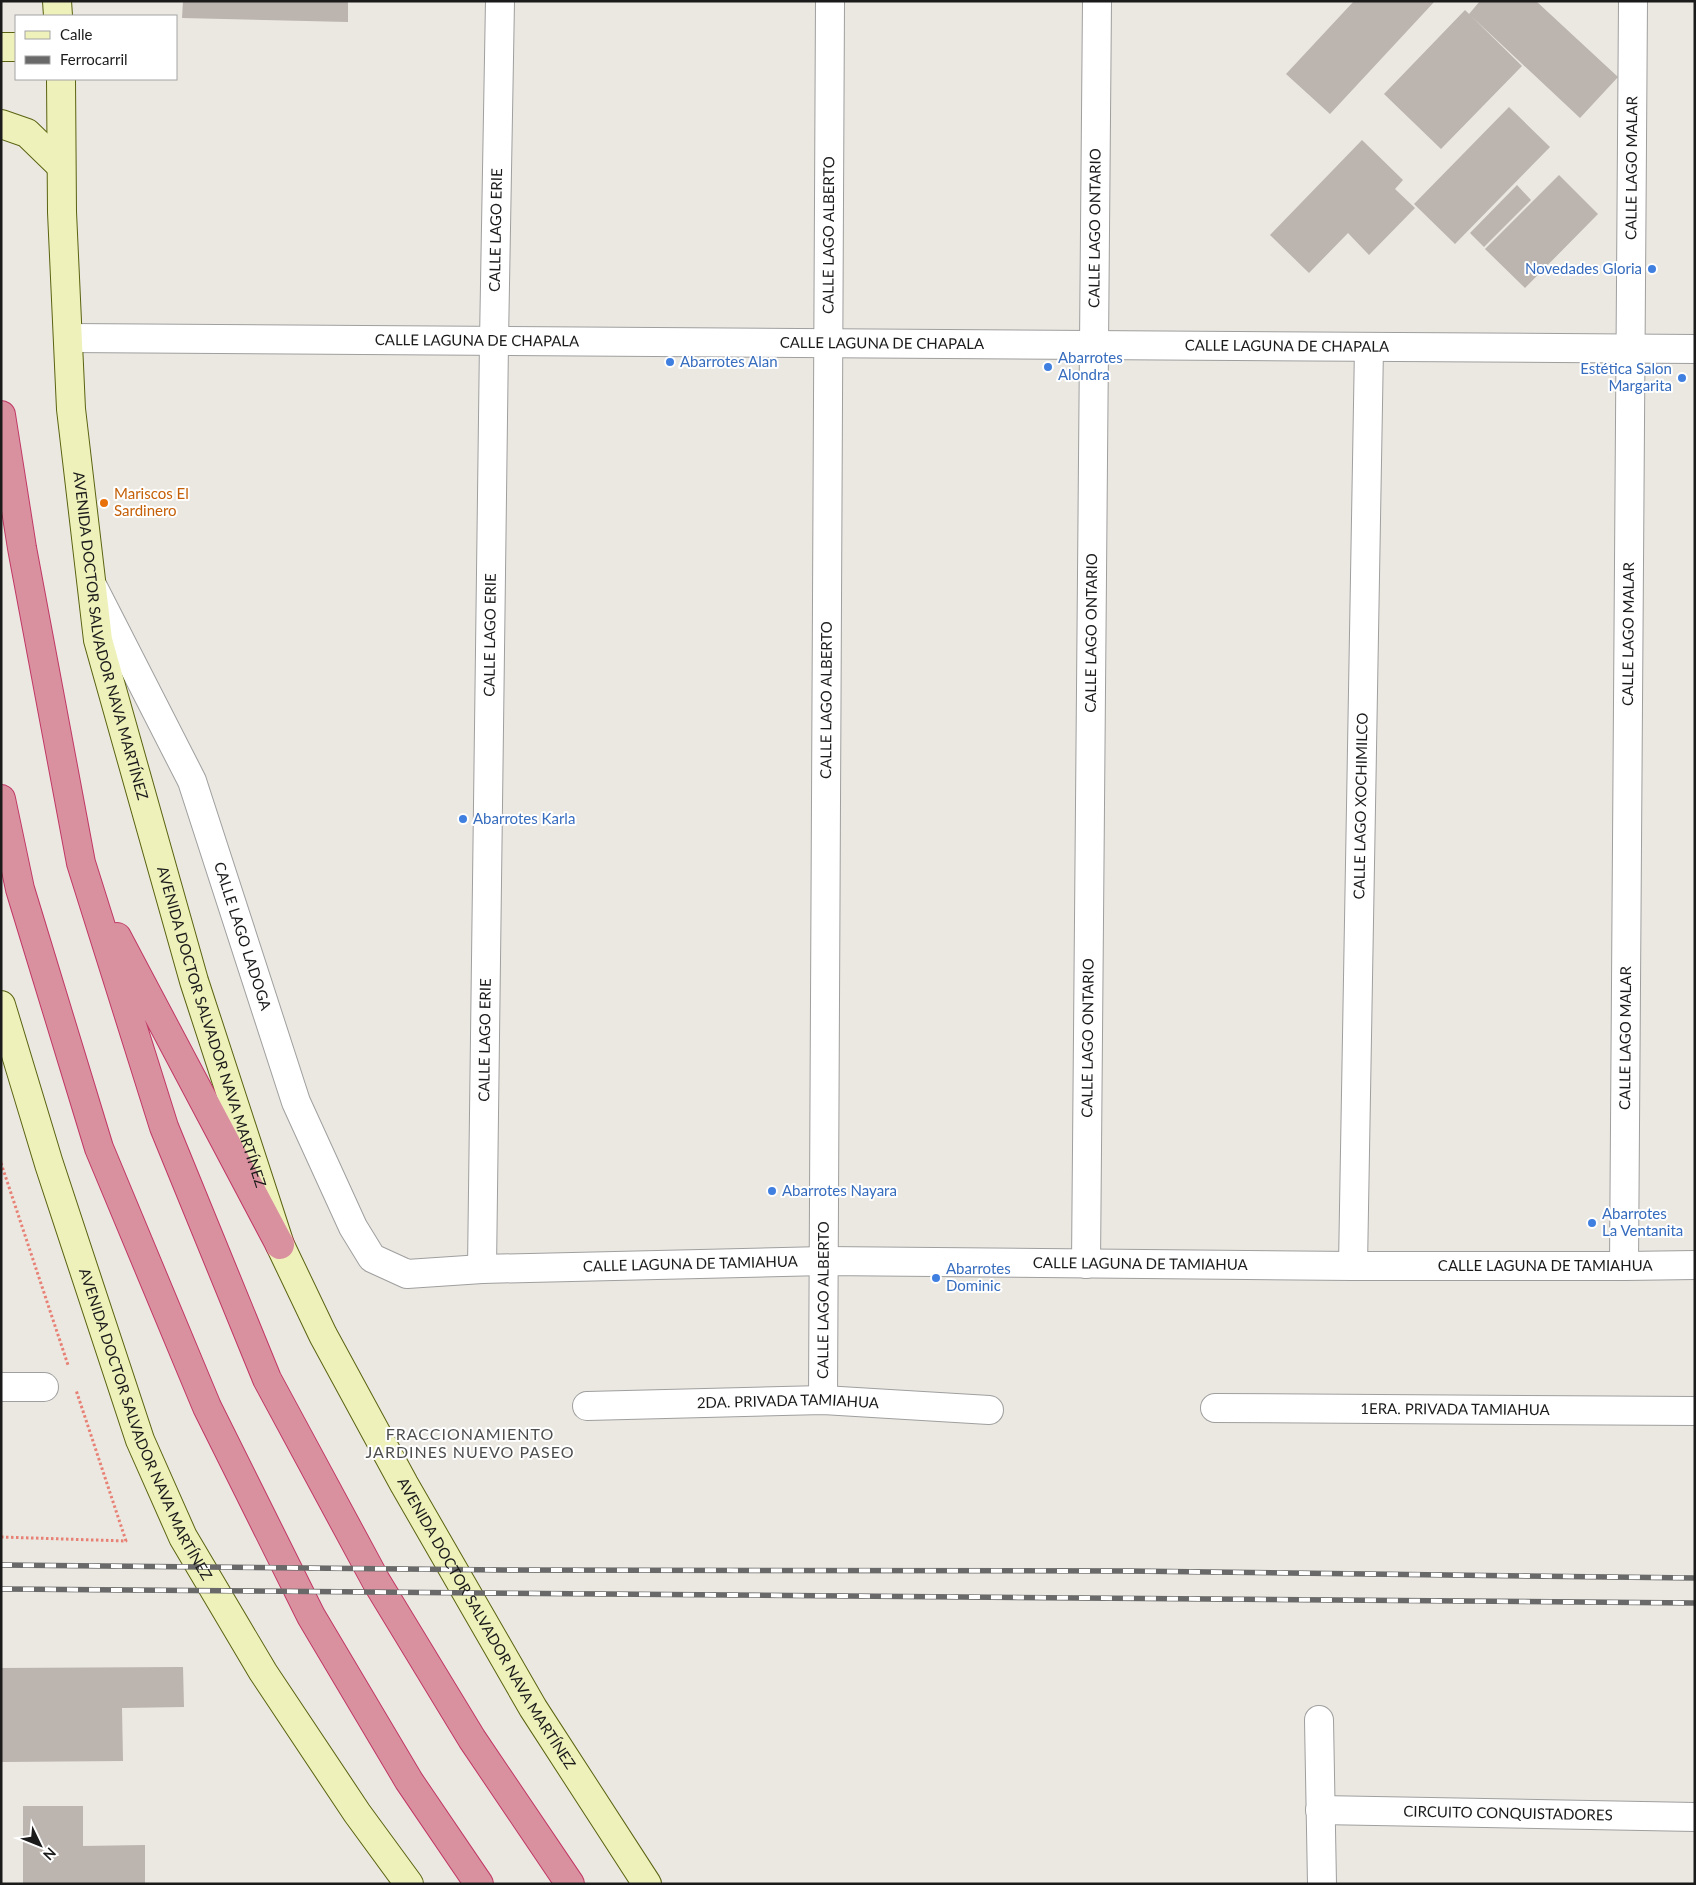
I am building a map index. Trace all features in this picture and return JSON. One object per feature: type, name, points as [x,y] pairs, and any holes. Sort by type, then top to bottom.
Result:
[{"type":"highway","points":[[1,415],[22,548],[85,875],[164,1127],[267,1379],[376,1581],[472,1739],[570,1884]]},
{"type":"highway","points":[[1,799],[20,890],[99,1148],[207,1407],[311,1616],[409,1781],[479,1884]]},
{"type":"highway","points":[[85,875],[280,1245]]},
{"type":"main road","points":[[57,1],[58,15]]},
{"type":"main road","points":[[1,47],[15,47]]},
{"type":"main road","name":"AVENIDA DOCTOR SALVADOR NAVA MARTÍNEZ","points":[[60,80],[61,166],[71,409],[98,640],[194,981],[280,1245],[327,1344],[404,1484],[533,1708],[647,1884]]},
{"type":"main road","points":[[1,124],[27,133],[61,166]]},
{"type":"main road","name":"AVENIDA DOCTOR SALVADOR NAVA MARTÍNEZ","points":[[1,1006],[49,1164],[140,1440],[183,1537],[263,1672],[357,1813],[408,1884]]},
{"type":"street","name":"CALLE LAGO ERIE","points":[[482,1269],[500,1]]},
{"type":"street","name":"CALLE LAGO ALBERTO","points":[[823,1400],[830,1]]},
{"type":"street","name":"CALLE LAGO ONTARIO","points":[[1086,1264],[1098,1]]},
{"type":"street","name":"CALLE LAGO MALAR","points":[[1624,1266],[1633,1]]},
{"type":"street","name":"CALLE LAGUNA DE CHAPALA","points":[[68,338],[1695,348]]},
{"type":"street","name":"CALLE LAGO XOCHIMILCO","points":[[1353,1266],[1369,347]]},
{"type":"street","name":"CALLE LAGO LADOGA","points":[[91,584],[192,781],[296,1102],[353,1227],[372,1258],[407,1274]]},
{"type":"street","name":"CALLE LAGUNA DE TAMIAHUA","points":[[407,1274],[482,1269],[824,1261],[1353,1266],[1624,1266],[1695,1264]]},
{"type":"street","points":[[1,1387],[44,1387]]},
{"type":"street","name":"2DA. PRIVADA TAMIAHUA","points":[[587,1406],[823,1400],[989,1410]]},
{"type":"street","name":"1ERA. PRIVADA TAMIAHUA","points":[[1215,1408],[1695,1411]]},
{"type":"street","points":[[1319,1720],[1322,1884]]},
{"type":"street","name":"CIRCUITO CONQUISTADORES","points":[[1320,1810],[1695,1817]]},
{"type":"building","points":[[183,1],[348,1],[348,22],[182,18]]},
{"type":"building","points":[[1354,1],[1435,1],[1330,114],[1286,74]]},
{"type":"building","points":[[1480,1],[1536,1],[1618,77],[1580,118],[1469,14]]},
{"type":"building","points":[[1465,10],[1522,66],[1441,149],[1384,94]]},
{"type":"building","points":[[1509,107],[1550,147],[1455,244],[1414,204]]},
{"type":"building","points":[[1362,140],[1403,180],[1395,189],[1415,208],[1369,255],[1348,233],[1309,273],[1270,235]]},
{"type":"building","points":[[1559,175],[1598,214],[1525,288],[1485,249]]},
{"type":"building","points":[[1517,185],[1531,200],[1484,247],[1470,233]]},
{"type":"building","points":[[183,1667],[184,1707],[122,1708],[123,1761],[1,1762],[1,1668]]},
{"type":"building","points":[[23,1806],[83,1806],[83,1846],[145,1845],[145,1884],[23,1884]]},
{"type":"railway","points":[[1,1565],[504,1570],[1128,1571],[1695,1578]]},
{"type":"railway","points":[[1,1589],[1695,1603]]},
{"type":"place","name":"Novedades Gloria","points":[[1652,269]]},
{"type":"place","name":"Abarrotes Alan","points":[[670,362]]},
{"type":"place","name":"Abarrotes Alondra","points":[[1048,367]]},
{"type":"place","name":"Estética Salon Margarita","points":[[1682,378]]},
{"type":"place","name":"Mariscos El Sardinero","points":[[104,503]]},
{"type":"place","name":"Abarrotes Karla","points":[[463,819]]},
{"type":"place","name":"Abarrotes Nayara","points":[[772,1191]]},
{"type":"place","name":"Abarrotes La Ventanita","points":[[1592,1223]]},
{"type":"place","name":"Abarrotes Dominic","points":[[936,1278]]},
{"type":"district","name":"FRACCIONAMIENTO JARDINES NUEVO PASEO","points":[[470,1443]]}]
